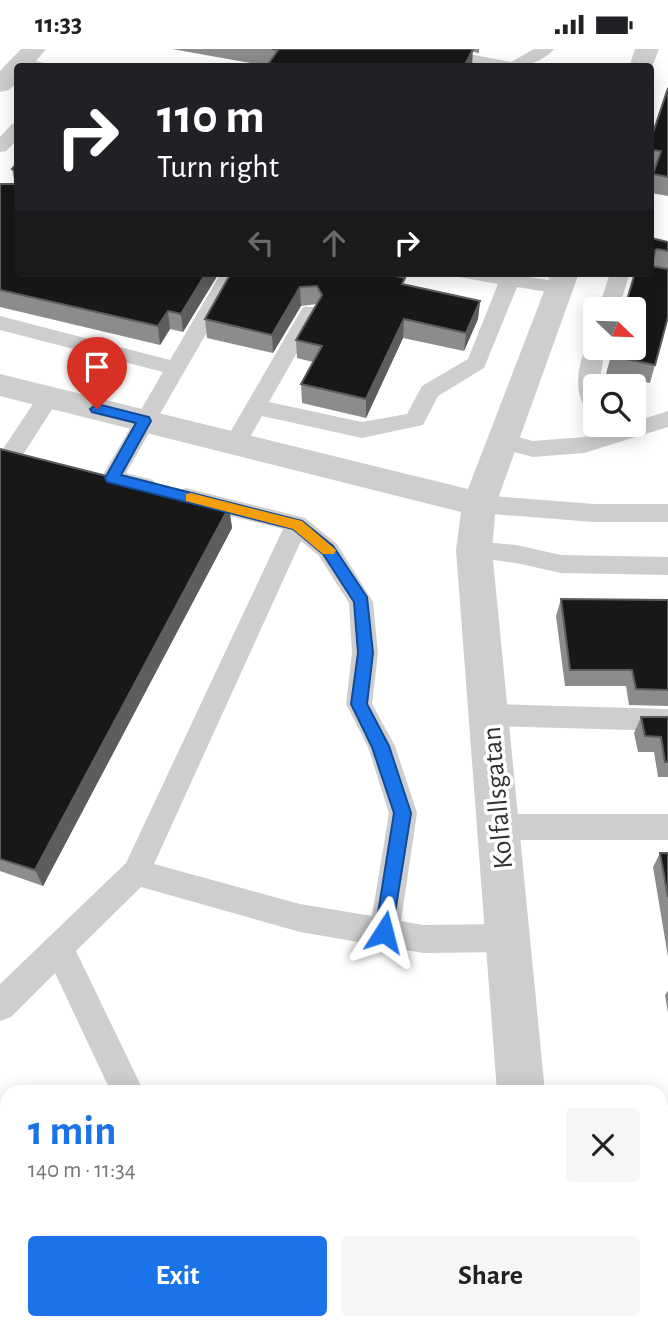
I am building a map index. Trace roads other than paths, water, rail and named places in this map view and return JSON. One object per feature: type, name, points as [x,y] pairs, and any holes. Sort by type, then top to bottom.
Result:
[{"type":"street","points":[[0,85],[14,74]]},
{"type":"street","name":"Kolfallsgatan","points":[[520,1085],[474,526],[479,504],[563,280]]},
{"type":"street","points":[[0,384],[479,504]]},
{"type":"lane","points":[[416,49],[491,63]]},
{"type":"lane","points":[[520,63],[546,49]]},
{"type":"lane","points":[[0,147],[14,132]]},
{"type":"lane","points":[[229,277],[112,478],[297,524],[328,550],[362,602],[365,653],[359,704],[380,746],[403,813],[384,932]]},
{"type":"lane","points":[[491,277],[510,280],[563,280]]},
{"type":"lane","points":[[612,297],[619,277]]},
{"type":"lane","points":[[256,407],[362,430],[415,420],[430,391],[477,363],[510,280]]},
{"type":"lane","points":[[235,443],[310,312]]},
{"type":"lane","points":[[0,323],[175,368]]},
{"type":"lane","points":[[9,458],[49,397]]},
{"type":"lane","points":[[646,424],[668,419]]},
{"type":"lane","points":[[502,441],[533,449],[584,445],[599,437]]},
{"type":"lane","points":[[479,504],[594,513],[668,513]]},
{"type":"lane","points":[[0,1006],[136,872],[297,524]]},
{"type":"lane","points":[[474,550],[516,554],[561,564],[668,566]]},
{"type":"lane","points":[[488,715],[668,720]]},
{"type":"lane","points":[[498,827],[668,827]]},
{"type":"lane","points":[[136,872],[300,918],[423,939],[508,938]]},
{"type":"lane","points":[[59,948],[125,1085]]}]
